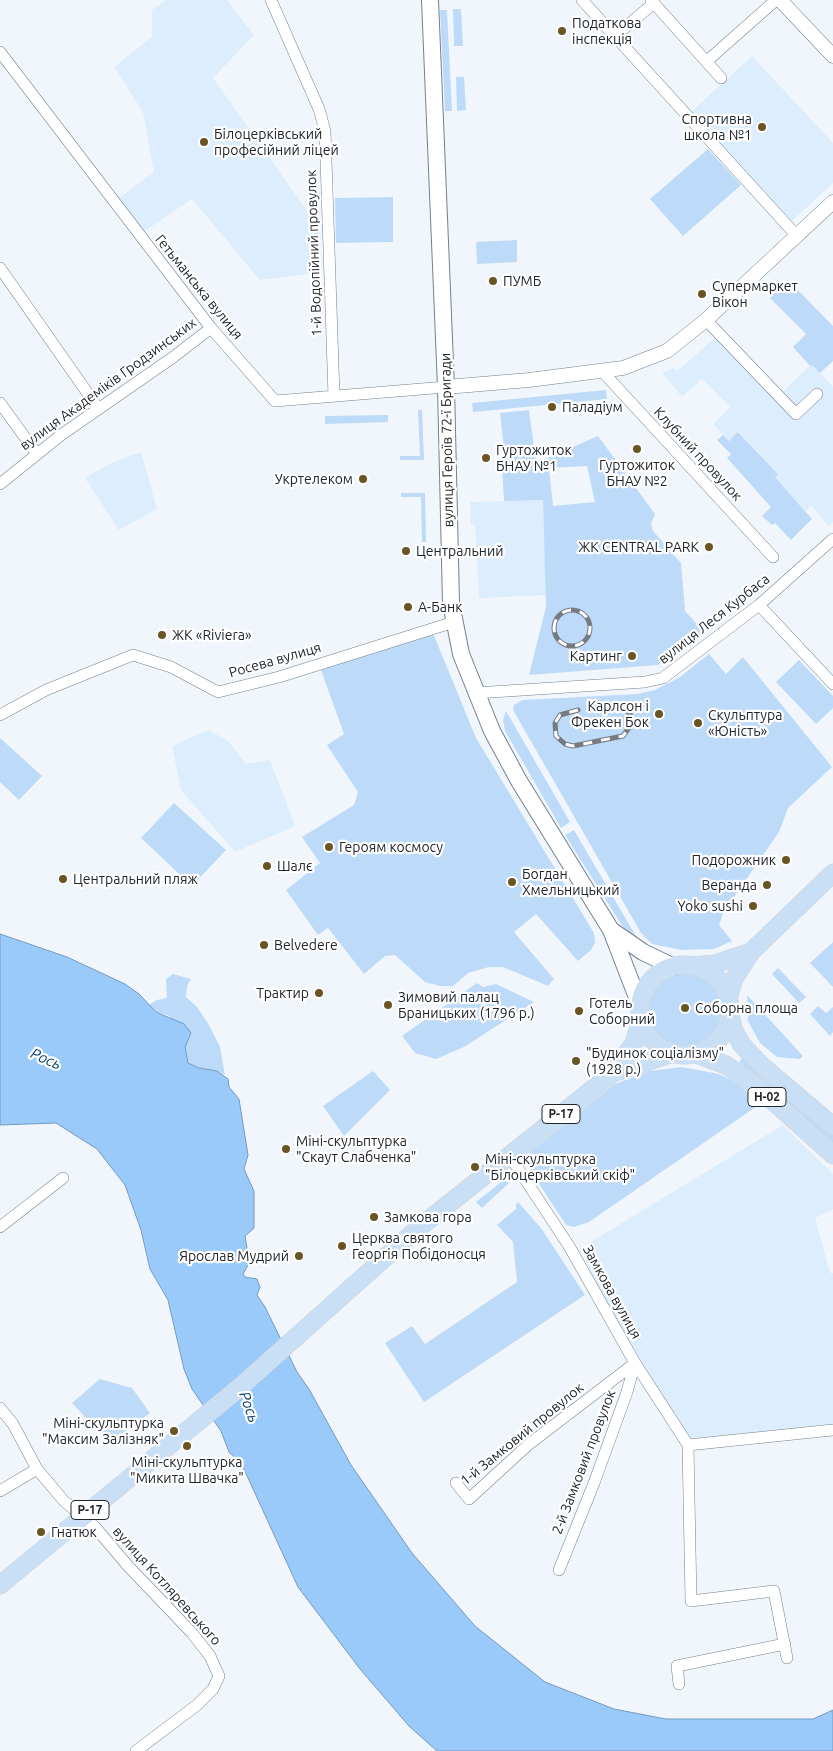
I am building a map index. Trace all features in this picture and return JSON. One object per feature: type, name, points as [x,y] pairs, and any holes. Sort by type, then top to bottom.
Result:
[{"type":"main road","name":"вулиця Героїв 72-ї Бригади","points":[[430,0],[446,387],[451,603],[454,622],[461,654],[492,731],[519,781],[611,930],[640,1014]]},
{"type":"main road","points":[[693,1053],[705,1050],[721,1038],[726,1028],[734,979],[751,952],[833,873]]},
{"type":"main road","name":"вулиця Героїв 72-ї Бригади","points":[[611,930],[642,952],[674,967]]},
{"type":"main road","points":[[673,1053],[660,1048],[650,1039],[640,1014],[649,982],[664,970],[674,967],[715,964],[751,952]]},
{"type":"main road","points":[[693,966],[702,969],[718,980],[729,1004]]},
{"type":"main road","name":"Н-02","points":[[729,1004],[733,1029],[742,1046],[762,1066],[833,1126]]},
{"type":"main road","name":"Р-17","points":[[0,1585],[181,1437],[416,1230],[613,1073],[634,1043],[640,1014]]},
{"type":"main road","name":"Р-17","points":[[613,1073],[673,1053]]},
{"type":"main road","name":"Н-02","points":[[673,1053],[693,1053],[714,1059],[726,1065],[754,1085],[833,1155]]},
{"type":"street","name":"1-й Водопійний провулок","points":[[271,0],[319,109],[325,131],[334,396]]},
{"type":"street","points":[[582,0],[796,235]]},
{"type":"street","points":[[707,62],[776,0]]},
{"type":"street","points":[[780,0],[833,56]]},
{"type":"street","points":[[615,36],[653,2],[722,78]]},
{"type":"street","name":"Гетьманська вулиця","points":[[0,52],[211,328],[275,401],[446,387]]},
{"type":"street","points":[[446,387],[623,368],[667,351],[706,320],[833,202]]},
{"type":"street","points":[[0,268],[98,408]]},
{"type":"street","points":[[706,320],[796,414],[817,394]]},
{"type":"street","name":"вулиця Академіків Гродзинських","points":[[0,484],[98,408],[172,358],[211,328]]},
{"type":"street","name":"Клубний провулок","points":[[602,371],[773,557]]},
{"type":"street","points":[[0,403],[37,454]]},
{"type":"street","name":"вулиця Леся Курбаса","points":[[476,693],[645,682],[663,678],[759,605],[833,539]]},
{"type":"street","points":[[759,605],[833,684]]},
{"type":"street","name":"Росева вулиця","points":[[0,716],[46,690],[133,656],[171,667],[218,692],[279,677],[454,622]]},
{"type":"street","name":"Замкова вулиця","points":[[509,1155],[569,1246],[635,1363],[688,1445]]},
{"type":"street","points":[[0,1227],[63,1178]]},
{"type":"street","name":"1-й Замковий провулок","points":[[456,1483],[469,1499],[528,1446],[635,1363]]},
{"type":"street","name":"2-й Замковий провулок","points":[[559,1570],[627,1392],[635,1363]]},
{"type":"street","name":"вулиця Котляревського","points":[[0,1408],[13,1424],[37,1469],[81,1518],[95,1527],[128,1566],[192,1633],[210,1656],[219,1676],[213,1689],[197,1705],[136,1751]]},
{"type":"street","points":[[787,1658],[774,1591],[691,1601],[688,1445],[833,1430]]},
{"type":"street","points":[[0,1491],[37,1469]]},
{"type":"street","points":[[679,1684],[677,1666],[785,1644]]},
{"type":"shaded area","name":"Білоцерківський професійний ліцей","points":[[166,0],[227,0],[254,35],[213,78],[320,229],[322,272],[260,280],[192,199],[143,232],[118,199],[154,172],[143,112],[114,67],[152,37],[152,10]]},
{"type":"shaded area","points":[[453,9],[461,9],[463,46],[454,46]]},
{"type":"shaded area","points":[[440,10],[447,10],[452,111],[445,111]]},
{"type":"shaded area","name":"Спортивна школа №1","points":[[752,56],[833,143],[833,183],[792,221],[691,112]]},
{"type":"shaded area","points":[[456,77],[464,77],[466,110],[457,111]]},
{"type":"shaded area","points":[[708,149],[741,185],[683,236],[650,199]]},
{"type":"shaded area","points":[[393,197],[393,242],[336,243],[335,198]]},
{"type":"shaded area","points":[[517,240],[517,262],[477,264],[476,242]]},
{"type":"shaded area","points":[[788,280],[833,326],[833,361],[820,373],[812,365],[810,366],[793,347],[806,334],[770,298]]},
{"type":"shaded area","points":[[716,337],[774,400],[812,364],[833,387],[833,522],[829,526],[811,506],[806,511],[775,477],[778,473],[739,432],[729,441],[713,424],[730,407],[702,379],[682,397],[662,373],[674,368],[677,371]]},
{"type":"shaded area","points":[[606,390],[607,399],[473,412],[472,403]]},
{"type":"shaded area","points":[[418,410],[422,410],[424,460],[400,460],[400,456],[420,456]]},
{"type":"shaded area","points":[[529,410],[536,463],[598,436],[655,514],[651,524],[653,531],[681,563],[685,611],[703,631],[658,665],[529,675],[546,607],[543,500],[504,501],[502,467],[506,467],[500,413]],"holes":[[[587,466],[595,502],[553,506],[549,468]]]},
{"type":"shaded area","points":[[388,415],[388,422],[325,424],[325,416]]},
{"type":"shaded area","points":[[738,432],[778,474],[775,477],[812,519],[791,540],[775,523],[772,525],[762,516],[771,507],[727,458],[731,454],[717,440],[723,435],[729,441]]},
{"type":"shaded area","points":[[141,452],[157,509],[119,530],[85,478],[113,462]]},
{"type":"shaded area","points":[[401,493],[425,493],[426,542],[422,542],[421,497],[401,497]]},
{"type":"shaded area","points":[[543,500],[546,595],[479,598],[475,525],[471,525],[470,502]]},
{"type":"shaded area","points":[[433,633],[476,738],[594,933],[595,943],[591,950],[578,961],[536,914],[514,932],[554,979],[548,986],[503,967],[489,967],[468,973],[453,986],[440,986],[425,982],[395,955],[385,956],[364,974],[328,928],[318,935],[286,890],[320,863],[302,837],[354,805],[358,792],[327,745],[344,734],[321,670]]},
{"type":"shaded area","points":[[709,654],[726,674],[743,657],[832,767],[788,808],[779,832],[723,913],[719,925],[732,941],[714,949],[682,950],[652,944],[641,933],[513,710],[514,705],[522,700],[638,694],[655,690],[680,677]]},
{"type":"shaded area","points":[[799,660],[833,696],[833,708],[816,724],[776,682]]},
{"type":"shaded area","points":[[506,711],[570,822],[561,828],[505,731],[503,720]]},
{"type":"shaded area","points":[[209,730],[229,742],[246,764],[270,760],[295,826],[235,852],[181,790],[172,746]]},
{"type":"shaded area","points":[[0,738],[42,776],[19,800],[0,782]]},
{"type":"shaded area","points":[[174,803],[226,850],[192,886],[141,838]]},
{"type":"shaded area","points":[[574,830],[641,944],[623,927],[565,835]]},
{"type":"shaded area","points":[[833,942],[833,987],[810,963]]},
{"type":"shaded area","points":[[778,968],[806,997],[799,1003],[772,974]]},
{"type":"shaded area","points":[[173,974],[191,979],[187,986],[186,997],[197,1007],[220,1047],[225,1075],[188,1063],[185,1047],[170,1016],[157,1012],[149,1005],[157,1000],[167,998],[166,979]]},
{"type":"shaded area","name":"Соборна площа","points":[[685,974],[705,980],[715,990],[721,1010],[715,1030],[705,1040],[685,1046],[665,1040],[655,1030],[649,1010],[655,990],[665,980]]},
{"type":"shaded area","points":[[477,983],[483,987],[496,984],[534,1002],[464,1047],[436,1059],[415,1053],[402,1036]]},
{"type":"shaded area","points":[[747,995],[803,1056],[800,1059],[777,1057],[760,1043],[748,1021]]},
{"type":"shaded area","points":[[818,1006],[826,1013],[833,1007],[833,1032],[830,1036],[810,1014]]},
{"type":"shaded area","points":[[743,1056],[833,1135],[833,1145],[739,1062]]},
{"type":"shaded area","points":[[682,1067],[719,1074],[737,1083],[760,1104],[589,1222],[574,1227],[566,1225],[526,1164],[527,1154],[615,1084],[649,1071]]},
{"type":"shaded area","points":[[373,1071],[390,1090],[344,1136],[323,1106]]},
{"type":"shaded area","points":[[783,1125],[833,1174],[833,1209],[815,1218],[830,1273],[833,1273],[833,1424],[690,1439],[680,1426],[597,1285],[586,1262],[589,1243]]},
{"type":"shaded area","points":[[505,1179],[509,1183],[482,1208],[476,1202]]},
{"type":"shaded area","points":[[518,1202],[541,1228],[585,1295],[424,1402],[385,1343],[412,1326],[425,1344],[517,1282],[513,1242],[497,1225],[517,1208],[515,1206]]},
{"type":"shaded area","points":[[100,1379],[132,1388],[150,1413],[109,1443],[72,1403]]},
{"type":"water","name":"Рось","points":[[0,934],[67,957],[125,984],[139,994],[156,1012],[184,1024],[191,1033],[185,1047],[188,1063],[199,1068],[217,1071],[228,1079],[229,1087],[239,1099],[248,1155],[244,1169],[254,1191],[254,1228],[245,1236],[247,1248],[244,1251],[243,1257],[248,1265],[243,1274],[245,1277],[257,1279],[260,1287],[257,1295],[265,1307],[297,1372],[309,1389],[351,1465],[412,1553],[475,1626],[545,1682],[614,1709],[666,1719],[813,1719],[833,1710],[833,1751],[437,1751],[409,1726],[360,1669],[298,1587],[243,1467],[229,1452],[221,1431],[192,1389],[184,1369],[168,1300],[150,1269],[141,1230],[125,1185],[97,1149],[56,1123],[0,1125]]},
{"type":"railway","points":[[572,610],[579,611],[585,615],[589,621],[590,628],[589,635],[585,641],[579,645],[572,646],[565,645],[559,641],[555,635],[554,628],[555,621],[559,615],[565,611],[572,610]]},
{"type":"railway","points":[[578,710],[560,715],[555,723],[556,736],[565,744],[573,746],[623,736],[631,725],[631,716],[626,709],[614,705],[596,707]]},
{"type":"place","name":"Податкова інспекція","points":[[562,31]]},
{"type":"place","name":"Спортивна школа №1","points":[[762,127]]},
{"type":"place","name":"Білоцерківський професійний ліцей","points":[[204,142]]},
{"type":"place","name":"ПУМБ","points":[[493,281]]},
{"type":"place","name":"Супермаркет Вікон","points":[[702,294]]},
{"type":"place","name":"Паладіум","points":[[552,407]]},
{"type":"place","name":"Гуртожиток БНАУ №2","points":[[637,449]]},
{"type":"place","name":"Гуртожиток БНАУ №1","points":[[486,458]]},
{"type":"place","name":"Укртелеком","points":[[363,479]]},
{"type":"place","name":"ЖК CENTRAL PARK","points":[[709,547]]},
{"type":"place","name":"Центральний","points":[[406,551]]},
{"type":"place","name":"А-Банк","points":[[408,607]]},
{"type":"place","name":"ЖК «Riviera»","points":[[162,635]]},
{"type":"place","name":"Картинг","points":[[632,656]]},
{"type":"place","name":"Карлсон і Фрекен Бок","points":[[659,714]]},
{"type":"place","name":"Скульптура «Юність»","points":[[698,723]]},
{"type":"place","name":"Героям космосу","points":[[329,847]]},
{"type":"place","name":"Подорожник","points":[[786,860]]},
{"type":"place","name":"Шалє","points":[[267,866]]},
{"type":"place","name":"Центральний пляж","points":[[63,879]]},
{"type":"place","name":"Богдан Хмельницький","points":[[512,882]]},
{"type":"place","name":"Веранда","points":[[767,885]]},
{"type":"place","name":"Yoko sushi","points":[[753,906]]},
{"type":"place","name":"Belvedere","points":[[264,945]]},
{"type":"place","name":"Трактир","points":[[319,993]]},
{"type":"place","name":"Зимовий палац Браницьких (1796 р.)","points":[[388,1005]]},
{"type":"place","name":"Соборна площа","points":[[685,1008]]},
{"type":"place","name":"Готель Соборний","points":[[579,1011]]},
{"type":"place","name":"\"Будинок соціалізму\" (1928 р.)","points":[[576,1061]]},
{"type":"place","name":"Міні-скульптурка \"Скаут Слабченка\"","points":[[286,1149]]},
{"type":"place","name":"Міні-скульптурка \"Білоцерківський скіф\"","points":[[475,1167]]},
{"type":"place","name":"Замкова гора","points":[[374,1217]]},
{"type":"place","name":"Церква святого Георгія Побідоносця","points":[[342,1246]]},
{"type":"place","name":"Ярослав Мудрий","points":[[299,1256]]},
{"type":"place","name":"Міні-скульптурка \"Максим Залізняк\"","points":[[174,1431]]},
{"type":"place","name":"Міні-скульптурка \"Микита Швачка\"","points":[[187,1446]]},
{"type":"place","name":"Гнатюк","points":[[41,1532]]}]
